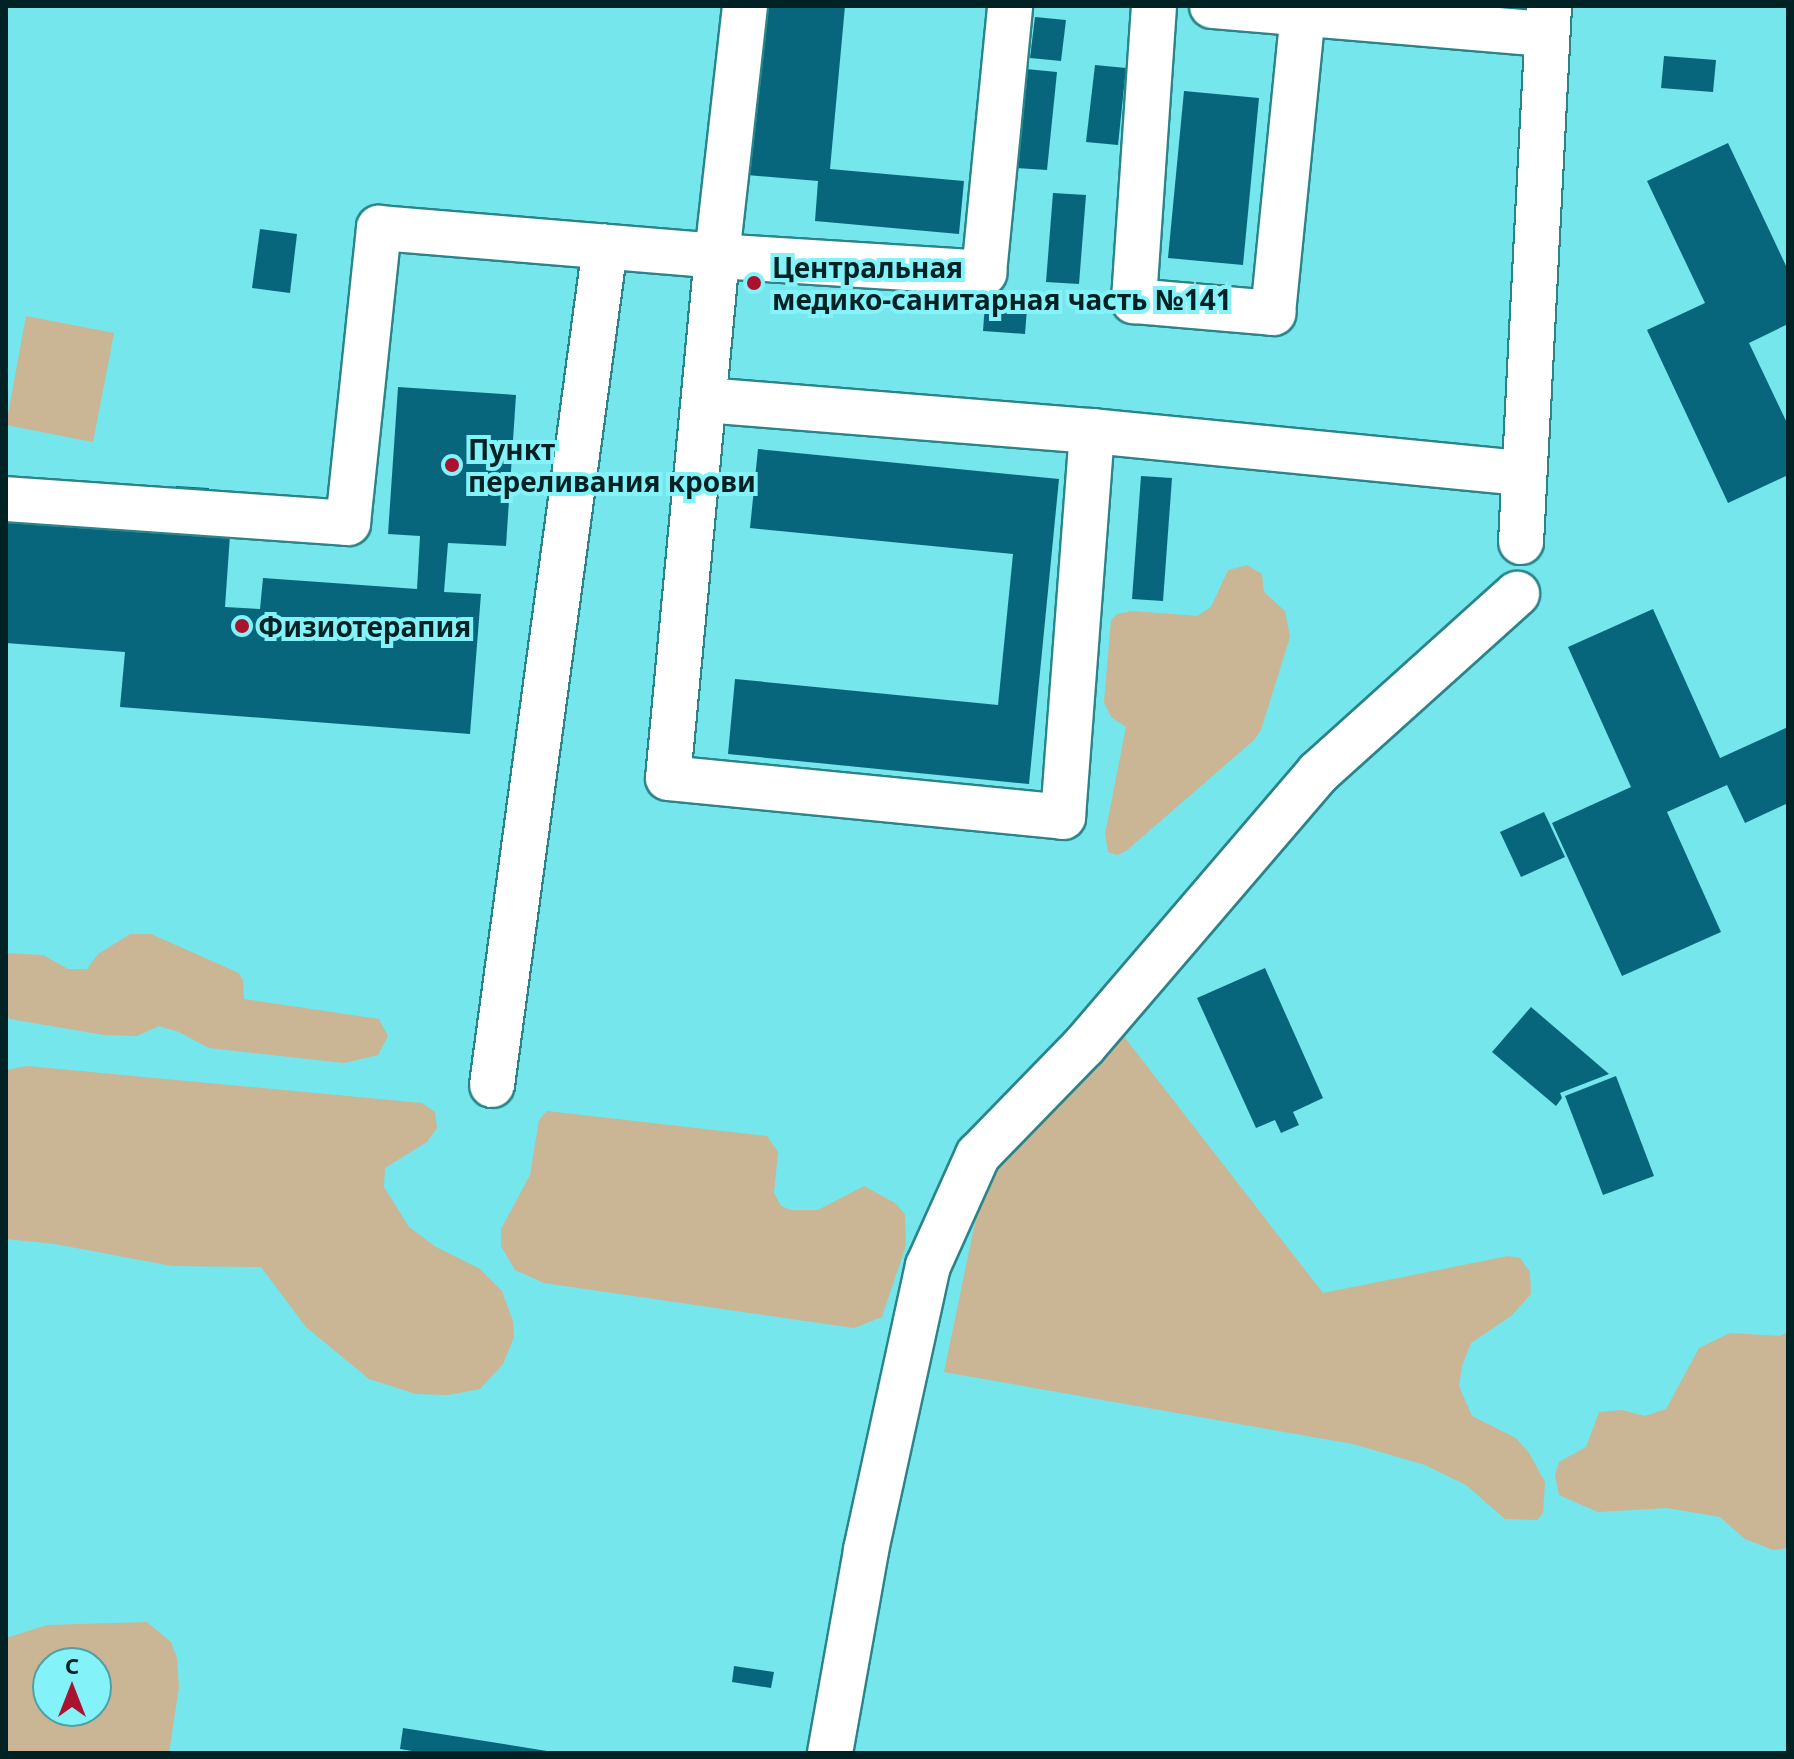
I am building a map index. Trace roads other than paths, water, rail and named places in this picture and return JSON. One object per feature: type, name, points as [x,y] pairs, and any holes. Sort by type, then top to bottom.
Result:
[{"type":"street","points":[[745,6],[717,256],[668,778],[1063,817],[1092,431]]},
{"type":"street","points":[[6,499],[348,523],[379,228],[717,256],[984,273],[1010,6]]},
{"type":"street","points":[[1154,6],[1134,301],[1273,313],[1303,15]]},
{"type":"street","points":[[1212,6],[1303,15],[1548,20],[1521,542]]},
{"type":"street","points":[[492,1085],[605,247]]},
{"type":"street","points":[[705,400],[1092,431],[1523,473]]},
{"type":"street","points":[[830,1753],[866,1550],[928,1266],[978,1155],[1084,1046],[1318,773],[1517,594]]},
{"type":"place","name":"Центральная медико-санитарная часть №141","points":[[754,283]]},
{"type":"place","name":"Пункт переливания крови","points":[[452,465]]},
{"type":"place","name":"Физиотерапия","points":[[242,626]]}]
